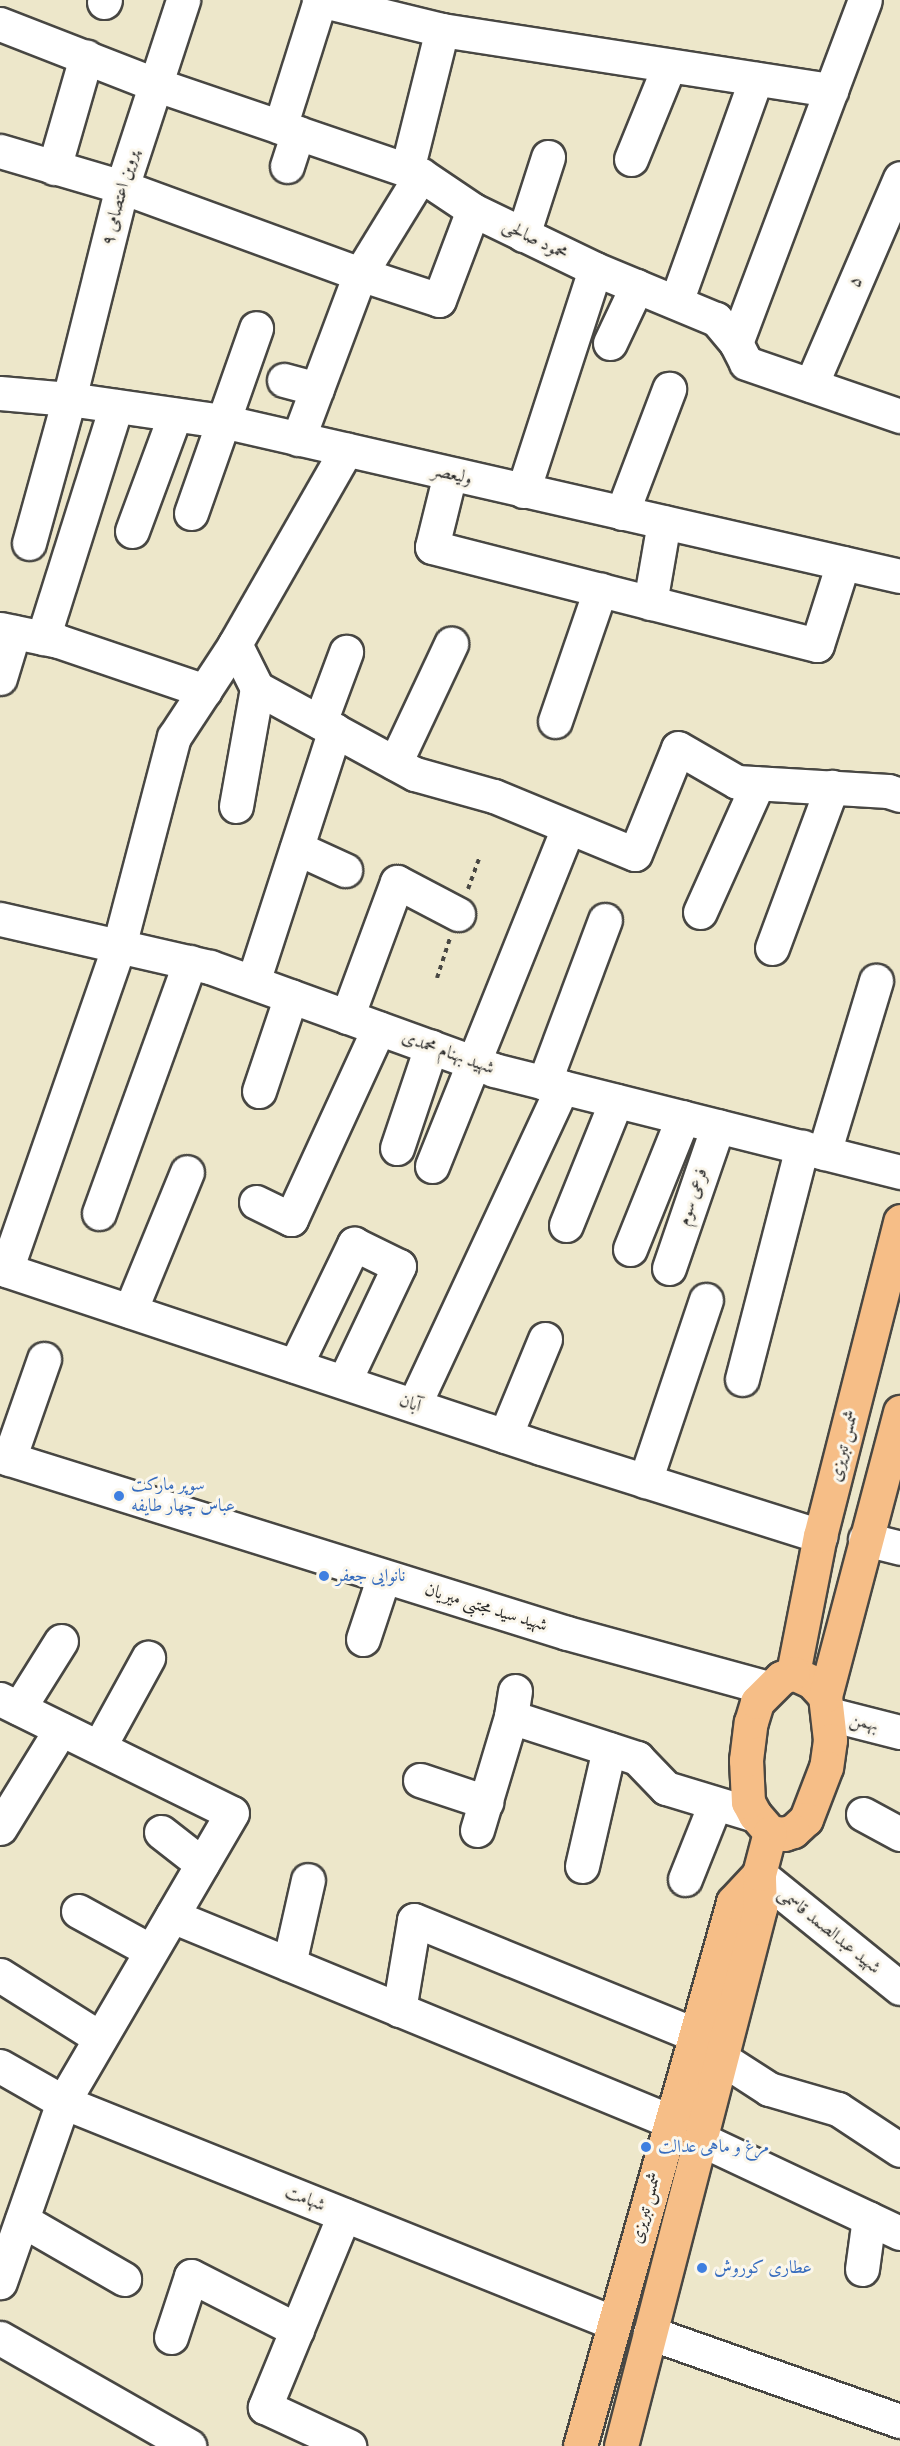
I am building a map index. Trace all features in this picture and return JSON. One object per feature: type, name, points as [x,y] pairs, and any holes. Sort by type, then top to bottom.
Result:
[{"type":"main road","name":"شمس تبریزی","points":[[621,2446],[760,1908],[762,1823],[748,1802],[748,1740],[757,1702],[781,1681],[900,1221]]},
{"type":"main road","points":[[762,1823],[784,1834],[793,1831],[806,1819],[826,1767],[830,1740],[827,1705],[865,1539],[900,1412]]},
{"type":"main road","points":[[781,1681],[812,1682],[827,1705]]},
{"type":"main road","name":"شمس تبریزی","points":[[580,2446],[694,2034],[733,1902],[759,1874]]},
{"type":"main road","points":[[614,2323],[650,2333]]},
{"type":"street","name":"پروین اعتصامی ۹","points":[[29,543],[69,399],[122,187],[183,0]]},
{"type":"street","points":[[287,166],[289,130],[319,0],[442,30],[831,90]]},
{"type":"street","points":[[736,343],[865,0]]},
{"type":"street","name":"محمود صالحی","points":[[0,24],[154,84],[414,172],[473,210],[595,269],[716,319],[736,343],[746,363],[900,416]]},
{"type":"street","points":[[298,439],[360,274],[414,172],[442,30]]},
{"type":"street","points":[[54,168],[86,57]]},
{"type":"street","points":[[631,159],[669,66]]},
{"type":"street","points":[[676,302],[756,79]]},
{"type":"street","points":[[0,151],[122,187],[360,274],[439,300],[473,210]]},
{"type":"street","points":[[523,234],[548,157]]},
{"type":"street","name":"۵","points":[[811,385],[899,184]]},
{"type":"street","points":[[523,491],[595,269]]},
{"type":"street","points":[[610,343],[637,286]]},
{"type":"street","points":[[191,513],[256,328]]},
{"type":"street","points":[[284,380],[317,389]]},
{"type":"street","points":[[622,513],[669,389]]},
{"type":"street","name":"ولیعصر","points":[[0,393],[69,399],[222,421],[900,576]]},
{"type":"street","points":[[0,678],[116,406]]},
{"type":"street","points":[[132,531],[175,414]]},
{"type":"street","points":[[3,1269],[119,946],[174,737],[235,644],[346,450]]},
{"type":"street","points":[[450,474],[432,547],[817,645],[843,562]]},
{"type":"street","points":[[650,603],[664,522]]},
{"type":"street","points":[[555,721],[600,590]]},
{"type":"street","points":[[19,633],[205,691]]},
{"type":"street","points":[[235,644],[257,688],[415,774],[494,796],[635,854],[678,748],[737,782],[888,791],[900,795]]},
{"type":"street","points":[[395,763],[451,644]]},
{"type":"street","points":[[253,982],[297,848],[346,652]]},
{"type":"street","points":[[236,806],[257,688]]},
{"type":"street","points":[[700,912],[758,783]]},
{"type":"street","points":[[772,948],[832,788]]},
{"type":"street","points":[[432,1166],[568,827]]},
{"type":"street","points":[[297,848],[345,870]]},
{"type":"street","points":[[347,1017],[397,882],[458,914]]},
{"type":"street","points":[[414,1406],[553,1085],[606,920]]},
{"type":"street","name":"شهید بهنام محمدی","points":[[3,927],[119,946],[190,962],[253,982],[473,1062],[553,1085],[900,1172]]},
{"type":"street","points":[[99,1213],[190,962]]},
{"type":"street","points":[[742,1379],[813,1150],[876,981]]},
{"type":"street","points":[[259,1091],[291,996]]},
{"type":"street","points":[[256,1202],[291,1219],[379,1028]]},
{"type":"street","points":[[397,1148],[431,1047]]},
{"type":"street","points":[[566,1225],[616,1101]]},
{"type":"street","points":[[630,1249],[683,1117]]},
{"type":"street","name":"فرعی سوم","points":[[669,1268],[718,1126]]},
{"type":"street","points":[[130,1311],[187,1172]]},
{"type":"street","points":[[295,1366],[354,1244],[399,1266],[344,1382]]},
{"type":"street","name":"آبان","points":[[3,1269],[505,1436],[820,1536]]},
{"type":"street","points":[[645,1481],[706,1300]]},
{"type":"street","points":[[505,1436],[545,1339]]},
{"type":"street","points":[[5,1458],[44,1359]]},
{"type":"street","name":"شهید سید مجتبی میریان","points":[[5,1458],[567,1633],[781,1681]]},
{"type":"street","points":[[865,1539],[900,1548]]},
{"type":"street","points":[[363,1639],[384,1576]]},
{"type":"street","points":[[2,2268],[22,2220],[63,2102],[232,1813],[9,1703],[61,1641]]},
{"type":"street","points":[[99,1748],[148,1658]]},
{"type":"street","points":[[420,1780],[481,1816],[513,1704],[609,1749],[637,1758],[666,1788],[762,1823]]},
{"type":"street","name":"بهمن","points":[[827,1705],[900,1732]]},
{"type":"street","points":[[0,1828],[61,1729]]},
{"type":"street","points":[[582,1866],[609,1749]]},
{"type":"street","points":[[685,1879],[715,1804]]},
{"type":"street","points":[[863,1814],[900,1834]]},
{"type":"street","points":[[160,1832],[202,1864]]},
{"type":"street","name":"شهید عبدالصمد قاسمی","points":[[759,1874],[900,1988]]},
{"type":"street","points":[[289,1964],[308,1880]]},
{"type":"street","points":[[78,1911],[151,1951]]},
{"type":"street","points":[[172,1917],[670,2121]]},
{"type":"street","points":[[399,2010],[414,1920],[694,2034]]},
{"type":"street","points":[[0,1975],[100,2038]]},
{"type":"street","points":[[721,2058],[769,2089],[838,2109],[900,2150]]},
{"type":"street","name":"شهامت","points":[[0,2066],[63,2102],[614,2323]]},
{"type":"street","points":[[700,2139],[900,2233]]},
{"type":"street","points":[[344,2215],[265,2407],[349,2446]]},
{"type":"street","points":[[862,2269],[869,2218]]},
{"type":"street","points":[[22,2220],[124,2279]]},
{"type":"street","points":[[171,2337],[190,2276],[297,2330]]},
{"type":"street","points":[[650,2333],[900,2421]]},
{"type":"street","points":[[0,2337],[189,2446]]},
{"type":"place","name":"سوپر مارکت عباس چهار طایفه","points":[[119,1496]]},
{"type":"place","name":"نانوایی جعفر","points":[[324,1576]]},
{"type":"place","name":"مرغ و ماهی عدالت","points":[[646,2147]]},
{"type":"place","name":"عطاری کوروش","points":[[702,2268]]}]
